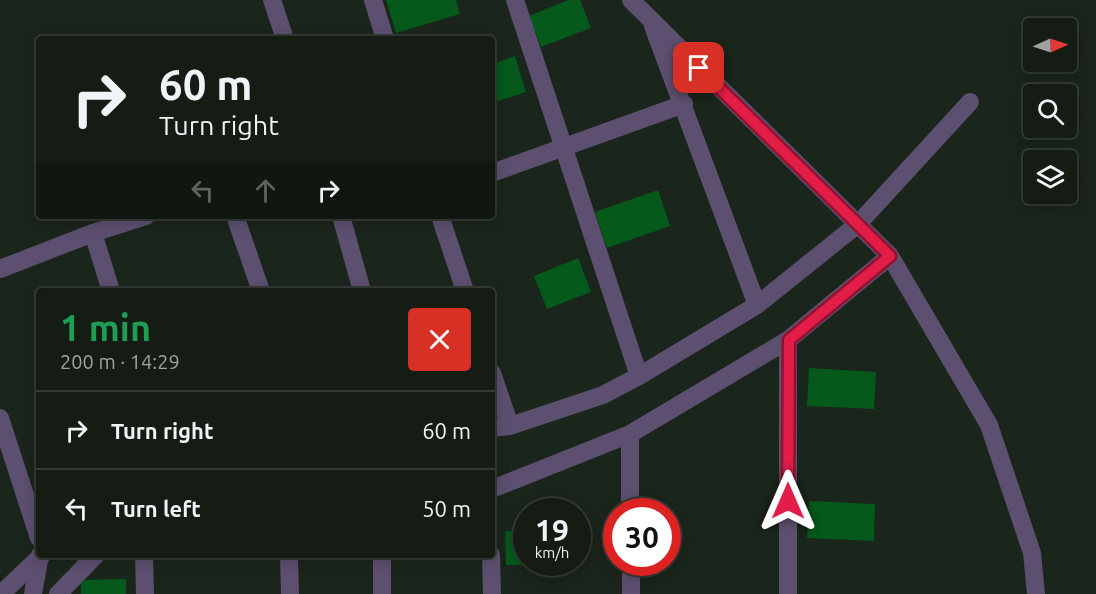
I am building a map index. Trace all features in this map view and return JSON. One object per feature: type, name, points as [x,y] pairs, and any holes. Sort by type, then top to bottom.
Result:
[{"type":"street","points":[[272,0],[284,36]]},
{"type":"street","points":[[373,0],[384,36]]},
{"type":"street","points":[[515,0],[639,376]]},
{"type":"street","points":[[631,0],[890,256],[989,425],[1032,553],[1036,594]]},
{"type":"street","points":[[651,20],[757,305]]},
{"type":"street","points":[[495,391],[501,427],[603,395],[757,305],[858,224],[970,102]]},
{"type":"street","points":[[495,172],[684,104]]},
{"type":"street","points":[[0,269],[93,233],[137,219]]},
{"type":"street","points":[[236,219],[260,288]]},
{"type":"street","points":[[342,219],[361,288]]},
{"type":"street","points":[[441,219],[464,288]]},
{"type":"street","points":[[93,233],[110,288]]},
{"type":"street","points":[[495,488],[630,434],[789,340],[890,256]]},
{"type":"street","points":[[788,594],[789,340]]},
{"type":"street","points":[[0,418],[36,529]]},
{"type":"street","points":[[630,434],[630,498]]},
{"type":"street","points":[[1,594],[38,558]]},
{"type":"street","points":[[33,594],[40,558]]},
{"type":"street","points":[[58,594],[93,558]]},
{"type":"street","points":[[144,558],[145,594]]},
{"type":"street","points":[[289,558],[290,594]]},
{"type":"street","points":[[382,558],[382,594]]},
{"type":"street","points":[[491,558],[492,594]]},
{"type":"street","points":[[631,576],[631,594]]},
{"type":"building","points":[[386,0],[456,0],[460,14],[396,33]]},
{"type":"building","points":[[568,0],[580,0],[591,28],[541,47],[529,16]]},
{"type":"building","points":[[515,56],[526,92],[495,102],[495,63]]},
{"type":"building","points":[[658,190],[670,226],[607,248],[595,212]]},
{"type":"building","points":[[578,258],[591,292],[547,309],[534,276]]},
{"type":"building","points":[[809,368],[876,372],[874,409],[807,406]]},
{"type":"building","points":[[809,501],[875,504],[874,541],[807,538]]},
{"type":"building","points":[[505,531],[513,531],[513,565],[506,565]]},
{"type":"building","points":[[126,579],[126,594],[81,594],[81,580]]},
{"type":"route","points":[[699,68],[890,256],[789,340],[788,501]]}]
